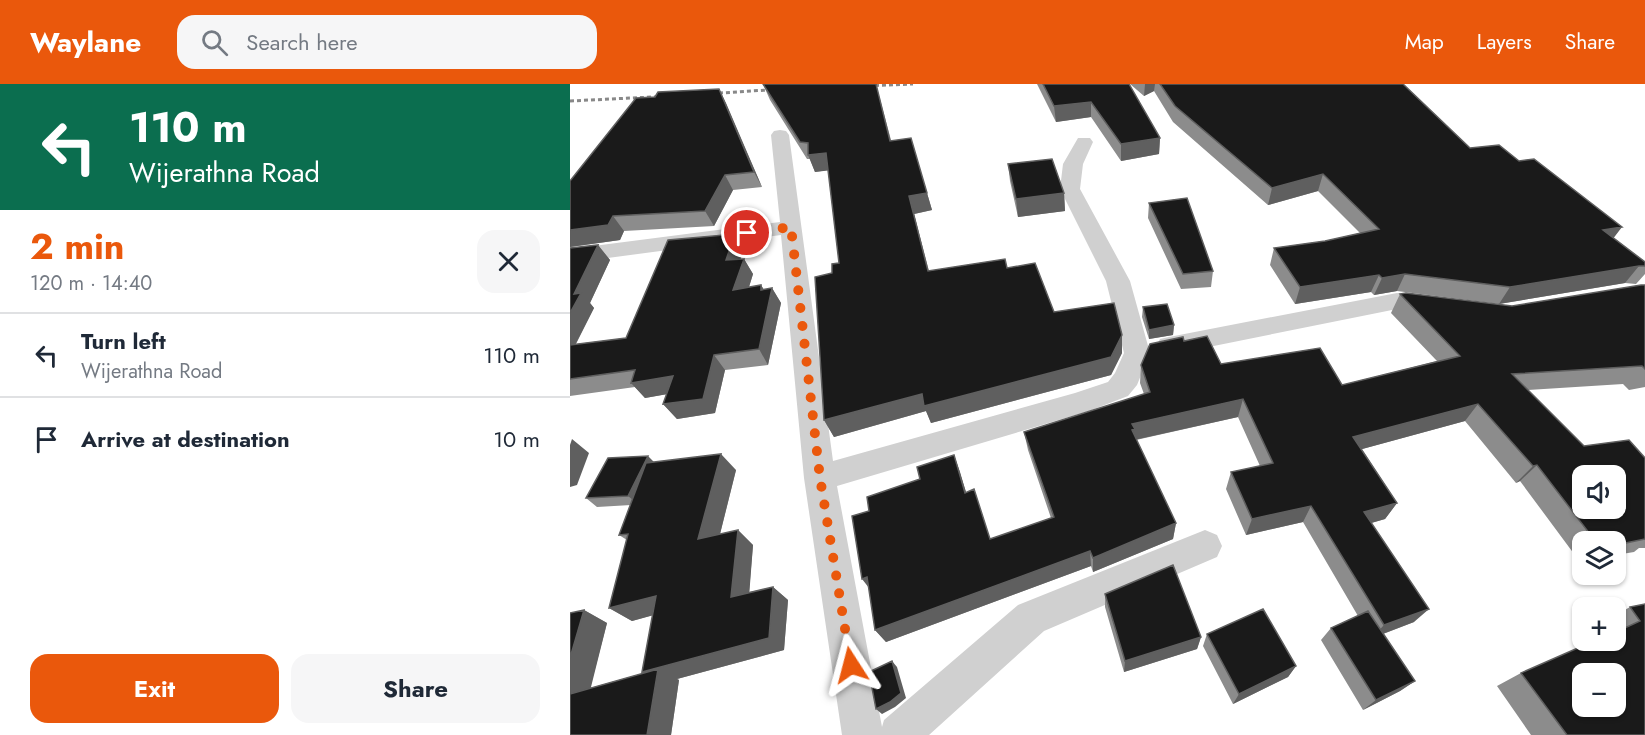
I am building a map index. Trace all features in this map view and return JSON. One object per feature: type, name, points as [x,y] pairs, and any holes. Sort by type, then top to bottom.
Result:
[{"type":"street","points":[[780,135],[820,478],[863,735]]},
{"type":"street","points":[[820,478],[1079,403],[1118,389],[1127,378],[1137,353],[1118,281],[1070,189],[1073,164],[1084,142]]},
{"type":"street","points":[[570,256],[791,227]]},
{"type":"street","points":[[1137,353],[1397,301],[1454,308]]},
{"type":"street","points":[[898,735],[1031,618],[1205,546]]},
{"type":"building","points":[[763,84],[876,84],[890,141],[911,138],[927,193],[909,196],[928,271],[1005,259],[1007,268],[1035,263],[1054,312],[1114,303],[1122,335],[1111,357],[924,406],[922,394],[824,420],[815,277],[832,273],[832,264],[839,263],[826,153],[808,155],[808,143],[800,142]]},
{"type":"building","points":[[1043,84],[1129,84],[1160,138],[1121,144],[1091,102],[1054,106]]},
{"type":"building","points":[[1160,84],[1403,84],[1470,148],[1499,145],[1519,161],[1534,159],[1622,227],[1603,230],[1645,262],[1645,266],[1510,287],[1405,274],[1382,278],[1379,275],[1300,287],[1274,248],[1325,241],[1379,229],[1323,174],[1272,188],[1175,106]]},
{"type":"building","points":[[719,89],[754,172],[725,175],[705,211],[613,216],[608,225],[570,230],[570,181],[636,98],[655,97],[658,92]]},
{"type":"building","points":[[1052,159],[1064,193],[1016,199],[1008,164]]},
{"type":"building","points":[[1187,198],[1213,271],[1183,274],[1149,203]]},
{"type":"building","points":[[735,234],[726,260],[744,259],[733,290],[761,285],[761,290],[772,288],[759,349],[714,355],[703,399],[663,404],[673,376],[631,383],[635,370],[570,379],[570,345],[626,338],[668,240]]},
{"type":"building","points":[[598,245],[574,294],[581,293],[570,313],[570,248]]},
{"type":"building","points":[[1645,285],[1645,369],[1642,366],[1512,374],[1584,446],[1629,440],[1645,458],[1645,539],[1626,543],[1626,531],[1588,531],[1578,519],[1626,519],[1626,465],[1572,465],[1572,511],[1537,465],[1533,466],[1478,404],[1353,437],[1397,503],[1364,512],[1429,609],[1384,625],[1311,506],[1252,519],[1231,472],[1273,463],[1243,399],[1132,424],[1135,429],[1132,430],[1176,523],[1093,558],[1090,551],[875,630],[867,577],[862,579],[852,516],[869,511],[867,497],[920,479],[917,467],[954,455],[965,493],[974,489],[990,539],[1054,517],[1024,432],[1150,392],[1141,365],[1150,344],[1183,337],[1184,341],[1207,336],[1221,364],[1320,348],[1342,385],[1460,356],[1400,294],[1512,306]]},
{"type":"building","points":[[1167,304],[1174,325],[1149,330],[1143,307]]},
{"type":"building","points":[[721,454],[698,539],[738,530],[731,597],[773,587],[769,638],[642,672],[656,596],[609,608],[628,534],[619,535],[646,463]]},
{"type":"building","points":[[648,456],[628,496],[586,498],[608,458]]},
{"type":"building","points":[[1173,565],[1201,637],[1125,661],[1105,594]]},
{"type":"building","points":[[1645,604],[1645,735],[1567,735],[1521,673],[1572,651],[1626,651],[1626,627],[1640,621],[1630,607]]},
{"type":"building","points":[[1263,609],[1296,666],[1239,694],[1207,634]]},
{"type":"building","points":[[584,610],[570,658],[570,613]]},
{"type":"building","points":[[1368,611],[1415,681],[1376,700],[1331,628]]},
{"type":"building","points":[[892,661],[901,693],[876,709],[869,672]]},
{"type":"building","points":[[658,669],[647,735],[570,735],[570,694]]},
{"type":"railway","points":[[861,86],[913,84]]},
{"type":"railway","points":[[705,94],[783,89]]},
{"type":"railway","points":[[570,101],[672,96]]},
{"type":"route","points":[[747,233],[791,227],[820,478],[851,665]]}]
